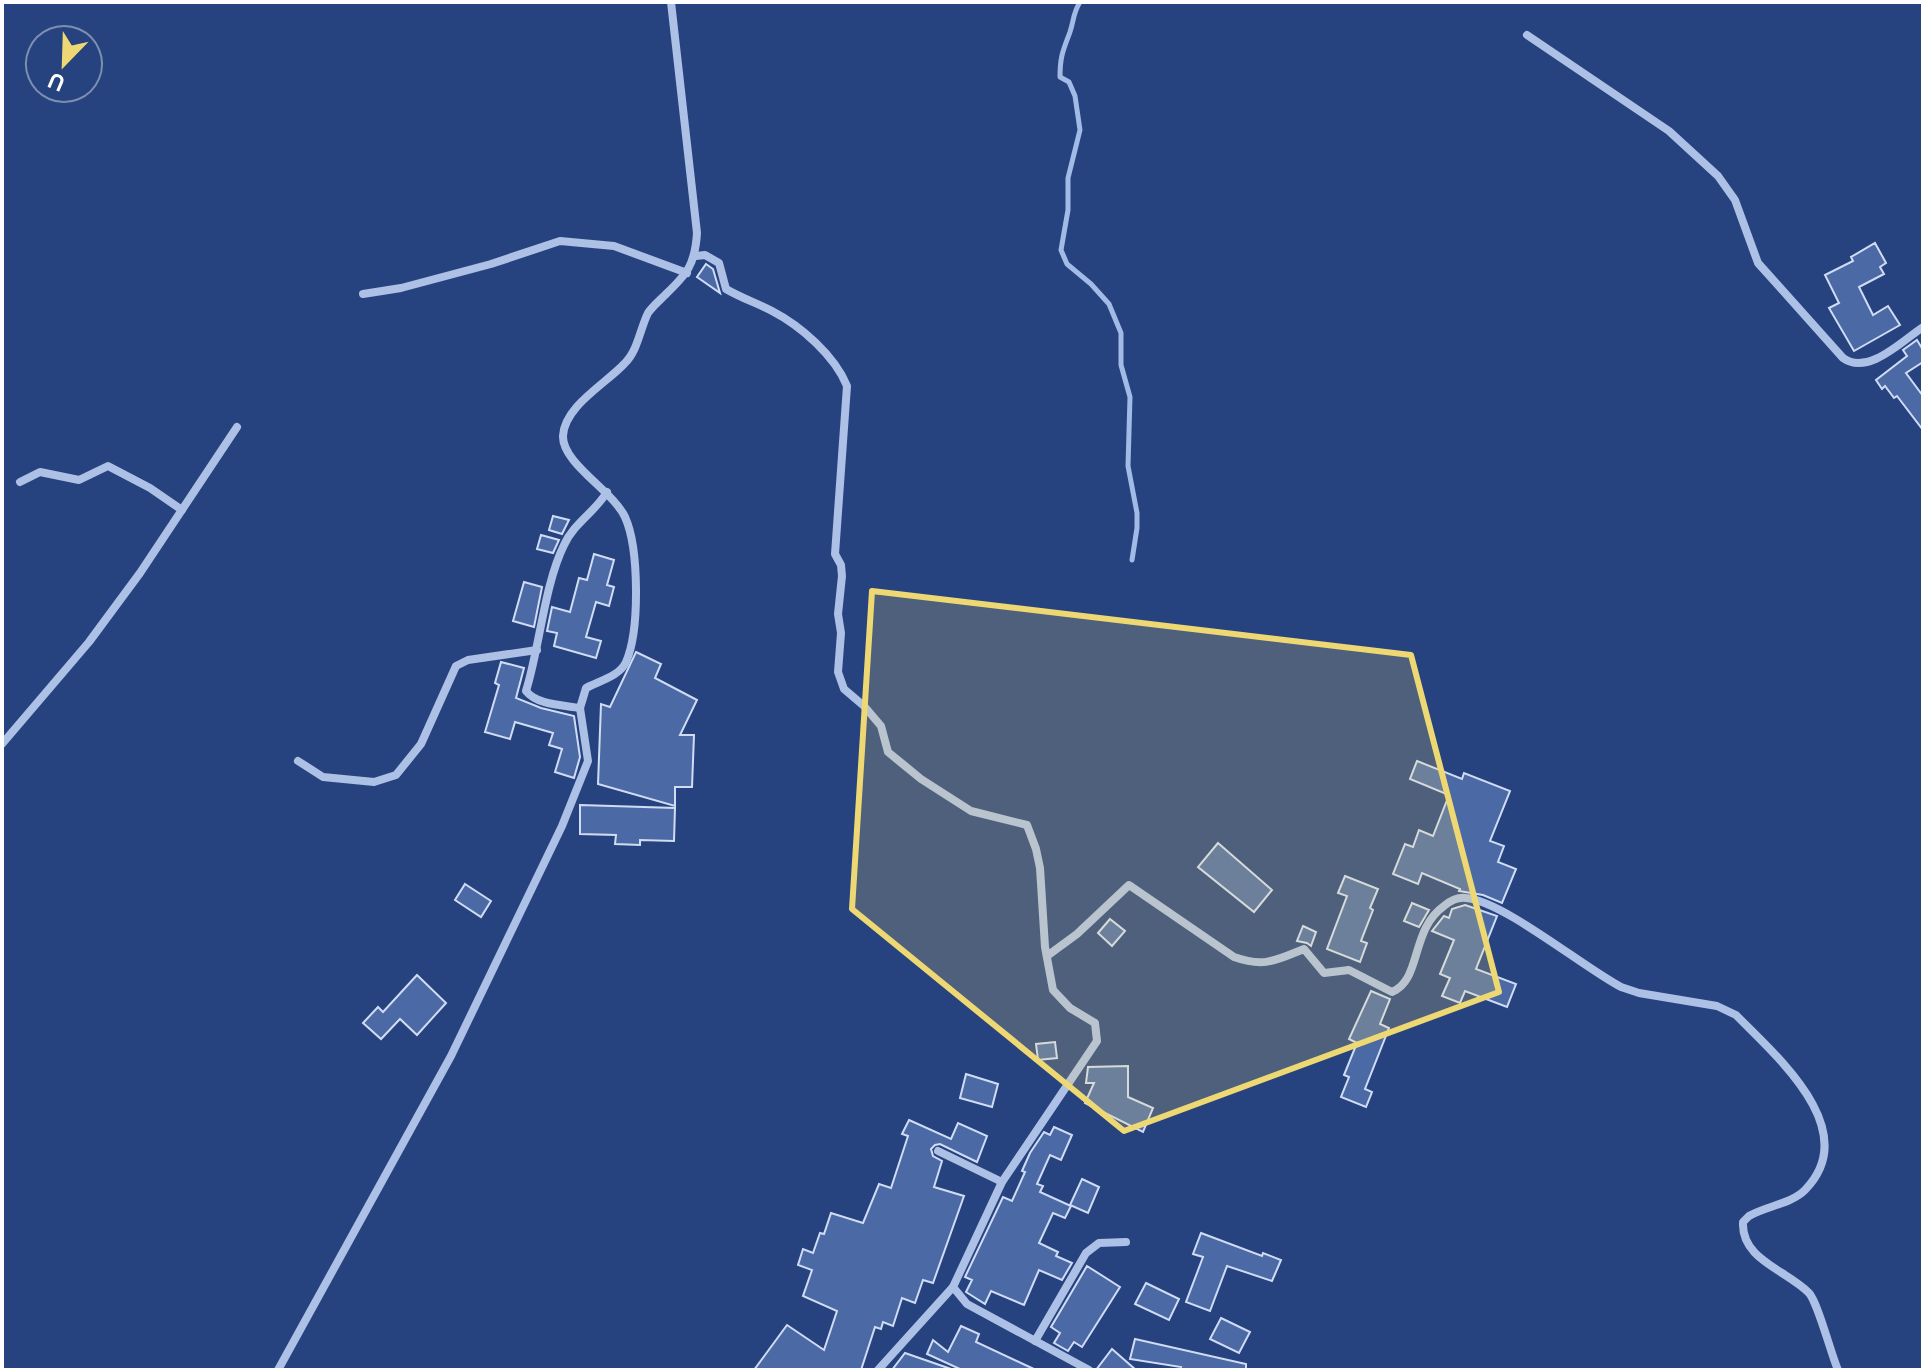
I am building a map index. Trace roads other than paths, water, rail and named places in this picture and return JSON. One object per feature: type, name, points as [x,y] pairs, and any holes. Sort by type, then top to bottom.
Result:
[{"type":"street","points":[[278,1370],[451,1056],[562,826],[588,761],[580,708],[586,688],[616,674],[626,663],[637,592],[633,550],[625,516],[607,492],[569,455],[563,438],[565,427],[580,402],[627,361],[649,311],[687,273],[696,256],[697,233],[671,2]]},
{"type":"street","points":[[1527,35],[1669,131],[1718,176],[1735,200],[1758,263],[1851,364],[1862,365],[1873,360],[1923,327]]},
{"type":"street","points":[[363,294],[401,288],[491,264],[560,241],[614,246],[687,273]]},
{"type":"street","points":[[696,256],[705,255],[719,263],[726,289],[773,312],[804,334],[842,373],[847,386],[835,554],[842,576],[838,614],[841,633],[838,672],[844,689],[881,726],[888,752],[921,779],[971,811],[1027,825],[1040,868],[1042,925],[1053,990],[1070,1008],[1095,1023],[1097,1041],[1002,1182],[953,1287],[878,1370]]},
{"type":"street","points":[[2,744],[89,642],[140,573],[237,427]]},
{"type":"street","points":[[20,482],[40,472],[79,480],[108,466],[150,488],[182,510]]},
{"type":"street","points":[[580,708],[549,703],[526,691],[547,598],[563,546],[578,523],[599,506],[607,492]]},
{"type":"street","points":[[298,761],[323,777],[374,782],[396,775],[421,744],[456,666],[468,660],[537,650]]},
{"type":"street","points":[[1046,952],[1077,934],[1129,885],[1234,957],[1251,963],[1266,963],[1304,949],[1324,973],[1349,970],[1392,992],[1407,980],[1426,922],[1443,906],[1464,897],[1500,910],[1621,987],[1727,1010],[1736,1015],[1801,1084],[1819,1118],[1824,1138],[1823,1154],[1815,1175],[1798,1196],[1749,1216],[1743,1222],[1743,1232],[1755,1253],[1813,1297],[1838,1370]]},
{"type":"street","points":[[938,1151],[1002,1182]]},
{"type":"street","points":[[1035,1341],[1086,1253],[1099,1243],[1126,1242]]},
{"type":"street","points":[[953,1287],[967,1304],[1083,1369]]},
{"type":"waterway","points":[[1080,2],[1062,54],[1060,77],[1069,82],[1075,96],[1080,130],[1068,178],[1068,210],[1061,250],[1067,264],[1109,304],[1121,333],[1121,365],[1130,397],[1128,466],[1137,513],[1132,560]]}]
